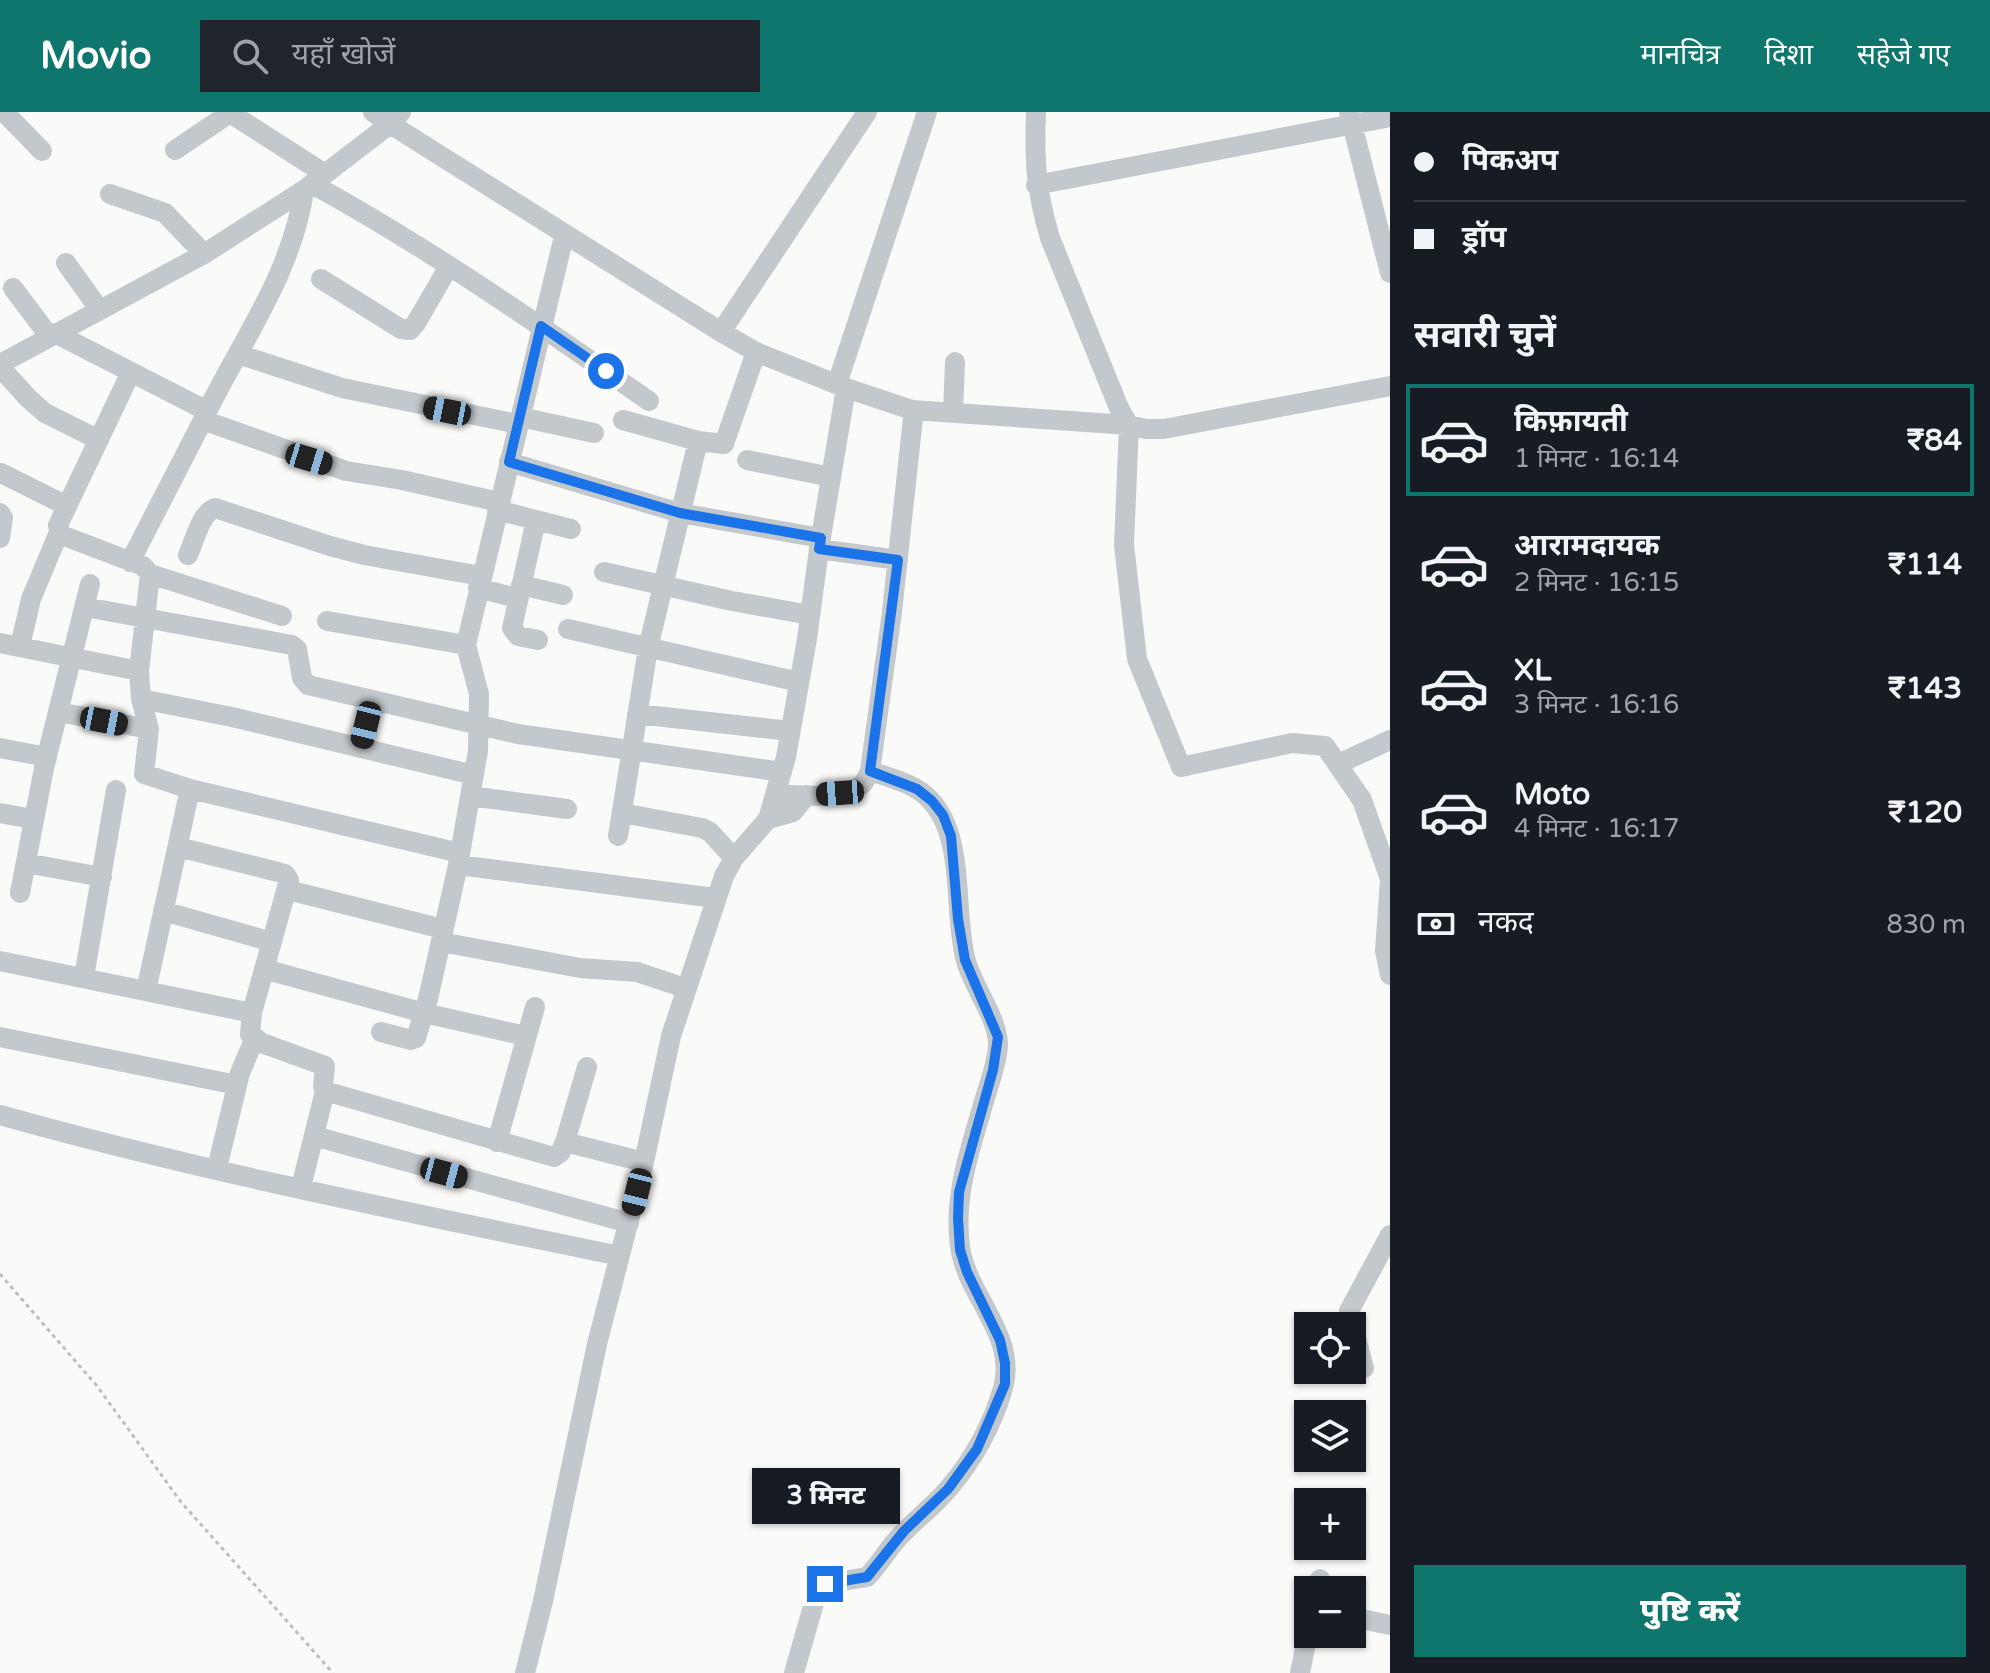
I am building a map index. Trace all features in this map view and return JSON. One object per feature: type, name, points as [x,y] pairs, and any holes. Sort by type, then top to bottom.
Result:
[{"type":"street","points":[[4,112],[42,151]]},
{"type":"street","points":[[373,112],[396,118],[564,236],[756,352],[912,410],[1164,429],[1390,386]]},
{"type":"street","points":[[721,332],[867,112]]},
{"type":"street","points":[[525,1673],[671,1036],[715,898],[734,858],[768,819],[782,772],[810,615],[842,386],[927,112]]},
{"type":"street","points":[[1036,112],[1036,185],[1050,238],[1119,408],[1129,425],[1124,545],[1137,659],[1181,767],[1292,743],[1325,746],[1362,800],[1390,879],[1385,951],[1390,975]]},
{"type":"street","points":[[175,150],[230,113],[314,183],[541,326],[649,401]]},
{"type":"street","points":[[1036,185],[1350,118],[1390,117]]},
{"type":"street","points":[[99,440],[45,413],[0,366],[52,334],[204,254],[314,183],[396,118]]},
{"type":"street","points":[[1350,118],[1390,273]]},
{"type":"street","points":[[130,562],[275,284],[314,183]]},
{"type":"street","points":[[110,194],[165,213],[204,254]]},
{"type":"street","points":[[381,1032],[411,1040],[416,1038],[442,936],[459,859],[480,727],[479,694],[466,645],[564,236]]},
{"type":"street","points":[[66,263],[99,309]]},
{"type":"street","points":[[321,279],[401,329],[410,330],[448,268]]},
{"type":"street","points":[[13,288],[52,334],[205,415],[346,471],[402,480],[571,529]]},
{"type":"street","points":[[623,420],[698,441],[724,444],[756,352]]},
{"type":"street","points":[[238,354],[342,388],[594,433]]},
{"type":"street","points":[[953,413],[955,362]]},
{"type":"street","points":[[130,374],[58,525],[59,532],[10,644],[139,671]]},
{"type":"street","points":[[776,794],[807,795],[856,789],[863,784],[870,771],[898,560],[912,410]]},
{"type":"street","points":[[618,836],[648,648],[698,441]]},
{"type":"street","points":[[747,460],[831,477]]},
{"type":"street","points":[[509,462],[680,513],[898,560]]},
{"type":"street","points":[[1,473],[67,506]]},
{"type":"street","points":[[188,555],[205,516],[215,508],[364,555],[519,592],[563,595]]},
{"type":"street","points":[[0,513],[3,518],[0,538]]},
{"type":"street","points":[[536,520],[512,628],[514,633],[538,640]]},
{"type":"street","points":[[59,532],[143,566],[150,574],[282,616]]},
{"type":"street","points":[[604,572],[810,615]]},
{"type":"street","points":[[150,574],[139,671],[141,699],[149,729],[144,774],[190,789],[459,859],[715,898]]},
{"type":"street","points":[[20,893],[47,757],[90,584]]},
{"type":"street","points":[[85,607],[292,645],[297,649],[302,678],[308,685],[372,702],[480,727],[782,772]]},
{"type":"street","points":[[327,621],[466,645]]},
{"type":"street","points":[[568,629],[799,682]]},
{"type":"street","points":[[141,699],[232,717],[474,775]]},
{"type":"street","points":[[360,748],[372,702]]},
{"type":"street","points":[[58,712],[149,729]]},
{"type":"street","points":[[637,714],[790,731]]},
{"type":"street","points":[[1338,764],[1390,740]]},
{"type":"street","points":[[0,748],[47,757]]},
{"type":"street","points":[[794,1673],[818,1589],[825,1584],[867,1577],[904,1531],[948,1489],[977,1449],[1005,1384],[1000,1340],[967,1272],[960,1250],[958,1218],[959,1192],[993,1070],[998,1037],[965,960],[951,836],[943,815],[917,789],[870,771]]},
{"type":"street","points":[[146,991],[190,789]]},
{"type":"street","points":[[84,977],[116,790]]},
{"type":"street","points":[[768,819],[793,812],[807,795]]},
{"type":"street","points":[[470,796],[567,809]]},
{"type":"street","points":[[0,813],[33,819]]},
{"type":"street","points":[[622,813],[702,828],[710,832],[734,858]]},
{"type":"street","points":[[178,847],[285,874],[289,880],[252,1013],[250,1034],[254,1040],[325,1066],[325,1091],[301,1187]]},
{"type":"street","points":[[26,863],[102,877]]},
{"type":"street","points":[[288,890],[442,936],[580,968],[637,972],[685,988]]},
{"type":"street","points":[[163,911],[272,942]]},
{"type":"street","points":[[0,961],[252,1013]]},
{"type":"street","points":[[264,969],[424,1013],[526,1036]]},
{"type":"street","points":[[497,1142],[535,1007]]},
{"type":"street","points":[[0,1037],[237,1085]]},
{"type":"street","points":[[217,1168],[237,1085],[254,1040]]},
{"type":"street","points":[[325,1091],[554,1157],[560,1153],[565,1142],[587,1067]]},
{"type":"street","points":[[0,1115],[217,1168],[619,1256]]},
{"type":"street","points":[[314,1136],[629,1223]]},
{"type":"street","points":[[565,1142],[644,1162]]},
{"type":"street","points":[[1349,1312],[1390,1235]]},
{"type":"street","points":[[1366,1620],[1390,1625]]},
{"type":"street","points":[[1300,1673],[1305,1648]]},
{"type":"path","points":[[0,1274],[97,1386],[181,1502],[333,1673]]},
{"type":"route","points":[[606,371],[541,326],[509,462],[680,513],[821,538],[819,549],[898,560],[870,771],[917,789],[943,815],[951,836],[965,960],[998,1037],[993,1070],[959,1192],[958,1218],[960,1250],[967,1272],[1000,1340],[1005,1384],[977,1449],[948,1489],[891,1545],[867,1577],[825,1584]]}]
